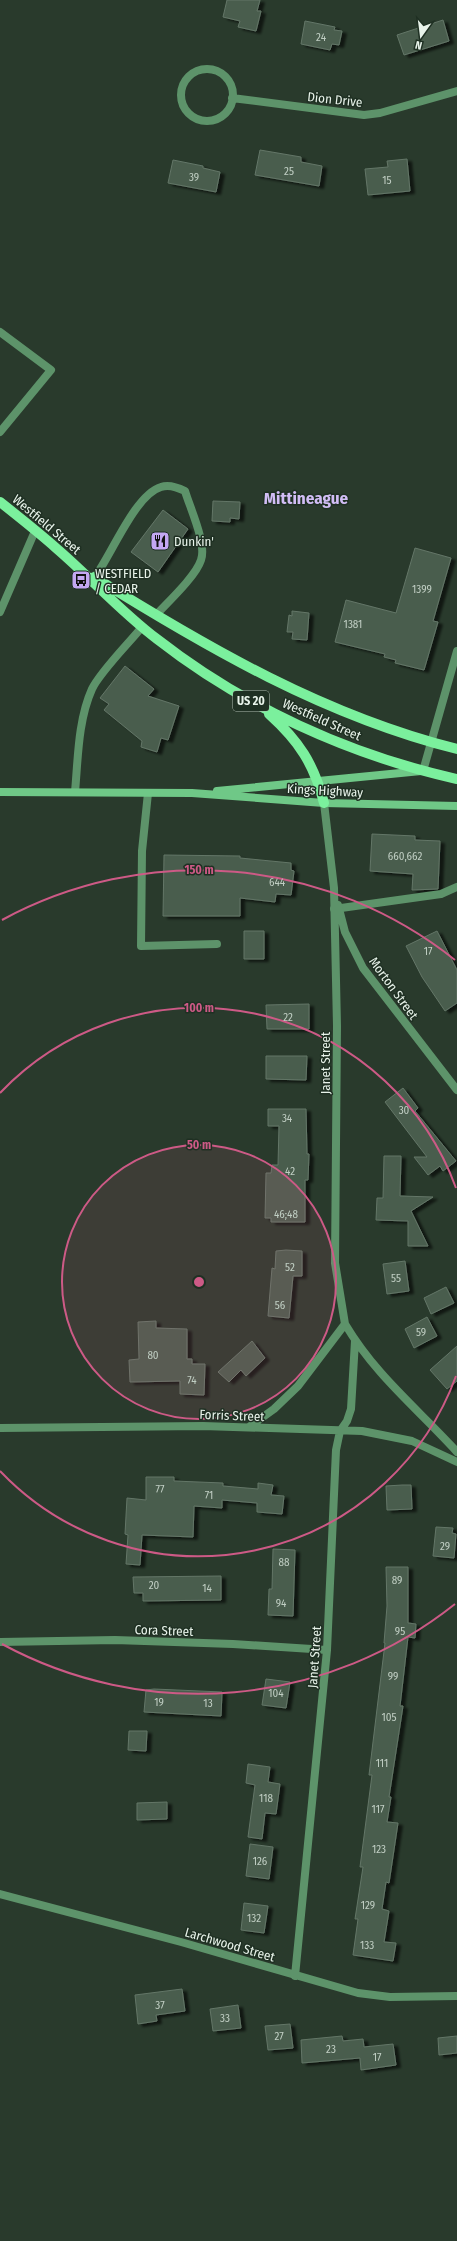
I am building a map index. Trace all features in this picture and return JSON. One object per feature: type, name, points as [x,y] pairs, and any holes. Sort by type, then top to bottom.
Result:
[{"type":"main road","name":"Westfield Street","points":[[0,502],[93,579],[243,664],[301,693],[357,717],[431,742],[457,749]]},
{"type":"main road","name":"Westfield Street","points":[[93,579],[142,627],[199,669],[257,704],[335,741],[424,771],[457,779]]},
{"type":"main road","points":[[257,704],[297,742],[307,756],[318,782],[324,803]]},
{"type":"main road","name":"Kings Highway","points":[[192,793],[424,771]]},
{"type":"main road","name":"Kings Highway","points":[[0,792],[192,793],[324,803],[457,806]]},
{"type":"street","points":[[204,69],[213,70],[224,75],[229,82],[232,98],[227,110],[221,116],[209,120],[201,120],[186,111],[181,99],[181,91],[184,83],[192,73],[204,69]]},
{"type":"street","name":"Dion Drive","points":[[232,98],[364,115],[457,91]]},
{"type":"street","points":[[0,332],[51,370],[0,432]]},
{"type":"street","points":[[93,579],[137,508],[151,492],[162,487],[175,486],[185,491],[202,542],[202,559],[196,570],[156,615]]},
{"type":"street","points":[[0,612],[35,531]]},
{"type":"street","points":[[75,792],[80,742],[86,706],[93,688],[142,627]]},
{"type":"street","points":[[424,771],[457,651]]},
{"type":"street","points":[[148,793],[142,851],[141,946],[217,944]]},
{"type":"street","name":"Janet Street","points":[[324,803],[336,909],[337,1026],[335,1263],[345,1324],[355,1342],[386,1381],[457,1452]]},
{"type":"street","points":[[336,909],[441,894],[457,887]]},
{"type":"street","name":"Morton Street","points":[[336,909],[345,932],[363,968],[457,1090]]},
{"type":"street","points":[[250,1427],[274,1409],[298,1386],[345,1324]]},
{"type":"street","name":"Janet Street","points":[[295,1976],[327,1650],[336,1450],[340,1431],[347,1421],[351,1409],[355,1342]]},
{"type":"street","name":"Forris Street","points":[[0,1428],[203,1426],[379,1433],[412,1441],[457,1462]]},
{"type":"street","name":"Cora Street","points":[[0,1642],[114,1640],[233,1644],[327,1650]]},
{"type":"street","name":"Larchwood Street","points":[[0,1894],[181,1942],[358,1993],[390,1997],[457,1996]]},
{"type":"building","points":[[227,0],[260,0],[257,11],[261,11],[256,31],[238,27],[240,21],[223,17]]},
{"type":"building","points":[[443,20],[449,41],[404,55],[397,35]]},
{"type":"building","points":[[305,21],[335,27],[334,30],[342,31],[339,45],[332,44],[330,50],[301,44]]},
{"type":"building","points":[[260,150],[301,157],[301,162],[322,166],[319,186],[255,175]]},
{"type":"building","points":[[407,159],[410,191],[368,195],[365,169],[388,167],[387,161]]},
{"type":"building","points":[[173,160],[203,166],[203,168],[220,172],[216,192],[168,183]]},
{"type":"building","points":[[213,501],[240,502],[239,519],[230,518],[230,522],[212,521]]},
{"type":"building","name":"Dunkin'","points":[[163,510],[188,529],[158,572],[131,552]]},
{"type":"building","points":[[415,548],[451,558],[433,621],[438,622],[424,670],[395,663],[396,660],[384,657],[385,654],[335,642],[346,600],[396,613]]},
{"type":"building","points":[[292,611],[309,613],[307,640],[292,639],[293,632],[287,632],[289,615],[292,616]]},
{"type":"building","points":[[125,666],[154,689],[148,696],[179,706],[168,740],[161,738],[157,752],[141,747],[142,741],[104,710],[109,704],[100,698]]},
{"type":"building","points":[[372,834],[415,836],[415,840],[440,841],[438,889],[412,890],[413,874],[370,871]]},
{"type":"building","points":[[164,855],[240,856],[240,858],[291,863],[291,870],[294,871],[291,895],[276,894],[275,902],[240,898],[240,916],[163,916]]},
{"type":"building","points":[[244,931],[264,931],[264,959],[244,959]]},
{"type":"building","points":[[437,931],[457,970],[457,1003],[445,1011],[422,977],[406,946]]},
{"type":"building","points":[[309,1004],[309,1029],[267,1029],[266,1005]]},
{"type":"building","points":[[266,1056],[307,1056],[306,1080],[266,1079]]},
{"type":"building","points":[[403,1088],[418,1108],[415,1111],[456,1161],[443,1171],[440,1166],[428,1175],[414,1157],[427,1157],[385,1102]]},
{"type":"building","points":[[268,1109],[306,1109],[307,1154],[309,1154],[308,1180],[305,1180],[305,1222],[271,1222],[271,1218],[265,1218],[266,1173],[271,1173],[272,1165],[278,1165],[279,1126],[268,1126]]},
{"type":"building","points":[[384,1156],[401,1156],[400,1196],[433,1197],[411,1211],[428,1246],[408,1246],[408,1221],[376,1220],[377,1198],[383,1198]]},
{"type":"building","points":[[276,1251],[302,1251],[302,1276],[293,1276],[289,1318],[268,1316],[272,1268],[275,1269]]},
{"type":"building","points":[[405,1261],[409,1291],[387,1294],[383,1264]]},
{"type":"building","points":[[446,1287],[454,1303],[431,1314],[424,1298]]},
{"type":"building","points":[[427,1317],[437,1336],[414,1348],[405,1329]]},
{"type":"building","points":[[156,1321],[156,1328],[187,1329],[187,1359],[192,1359],[192,1364],[205,1364],[204,1395],[180,1394],[180,1381],[130,1382],[129,1360],[139,1359],[138,1322]]},
{"type":"building","points":[[252,1341],[265,1358],[246,1376],[241,1370],[229,1382],[218,1372]]},
{"type":"building","points":[[457,1346],[457,1381],[447,1389],[430,1370]]},
{"type":"building","points":[[146,1477],[174,1477],[174,1481],[223,1483],[223,1486],[258,1489],[258,1483],[273,1485],[271,1495],[284,1496],[282,1514],[257,1512],[257,1503],[222,1500],[222,1508],[194,1506],[193,1537],[142,1535],[140,1565],[126,1564],[128,1535],[125,1534],[127,1498],[146,1500]]},
{"type":"building","points":[[411,1485],[412,1509],[387,1510],[386,1486]]},
{"type":"building","points":[[436,1527],[453,1528],[452,1533],[456,1534],[454,1558],[433,1556]]},
{"type":"building","points":[[273,1549],[295,1550],[293,1616],[268,1615],[269,1589],[272,1589]]},
{"type":"building","points":[[386,1567],[408,1567],[408,1623],[416,1624],[415,1638],[408,1637],[400,1706],[403,1706],[389,1797],[391,1797],[387,1822],[398,1823],[389,1883],[386,1882],[382,1909],[389,1911],[384,1942],[396,1943],[393,1961],[353,1955],[358,1919],[355,1919],[363,1867],[360,1867],[372,1775],[369,1775],[385,1643],[387,1606]]},
{"type":"building","points":[[221,1576],[221,1600],[143,1601],[143,1593],[134,1593],[133,1577]]},
{"type":"building","points":[[266,1679],[290,1682],[286,1708],[262,1705]]},
{"type":"building","points":[[154,1689],[222,1692],[221,1716],[144,1712],[146,1690]]},
{"type":"building","points":[[129,1731],[147,1731],[146,1751],[128,1750]]},
{"type":"building","points":[[248,1764],[270,1767],[268,1782],[280,1784],[276,1814],[265,1813],[262,1839],[248,1837],[255,1785],[246,1783]]},
{"type":"building","points":[[167,1802],[167,1819],[137,1820],[137,1803]]},
{"type":"building","points":[[250,1844],[273,1847],[269,1879],[246,1876]]},
{"type":"building","points":[[244,1903],[268,1906],[264,1933],[241,1930]]},
{"type":"building","points":[[182,1989],[185,2011],[156,2015],[157,2021],[138,2024],[135,1995]]},
{"type":"building","points":[[238,2005],[241,2028],[213,2031],[210,2009]]},
{"type":"building","points":[[290,2024],[293,2048],[268,2050],[265,2026]]},
{"type":"building","points":[[342,2036],[343,2041],[363,2039],[364,2047],[393,2044],[396,2065],[361,2070],[360,2058],[302,2063],[301,2040]]},
{"type":"building","points":[[457,2036],[457,2053],[439,2055],[438,2038]]},
{"type":"place","name":"Dunkin'","points":[[160,541]]},
{"type":"place","name":"WESTFIELD / CEDAR","points":[[81,580]]},
{"type":"district","name":"Mittineague","points":[[306,498]]}]
